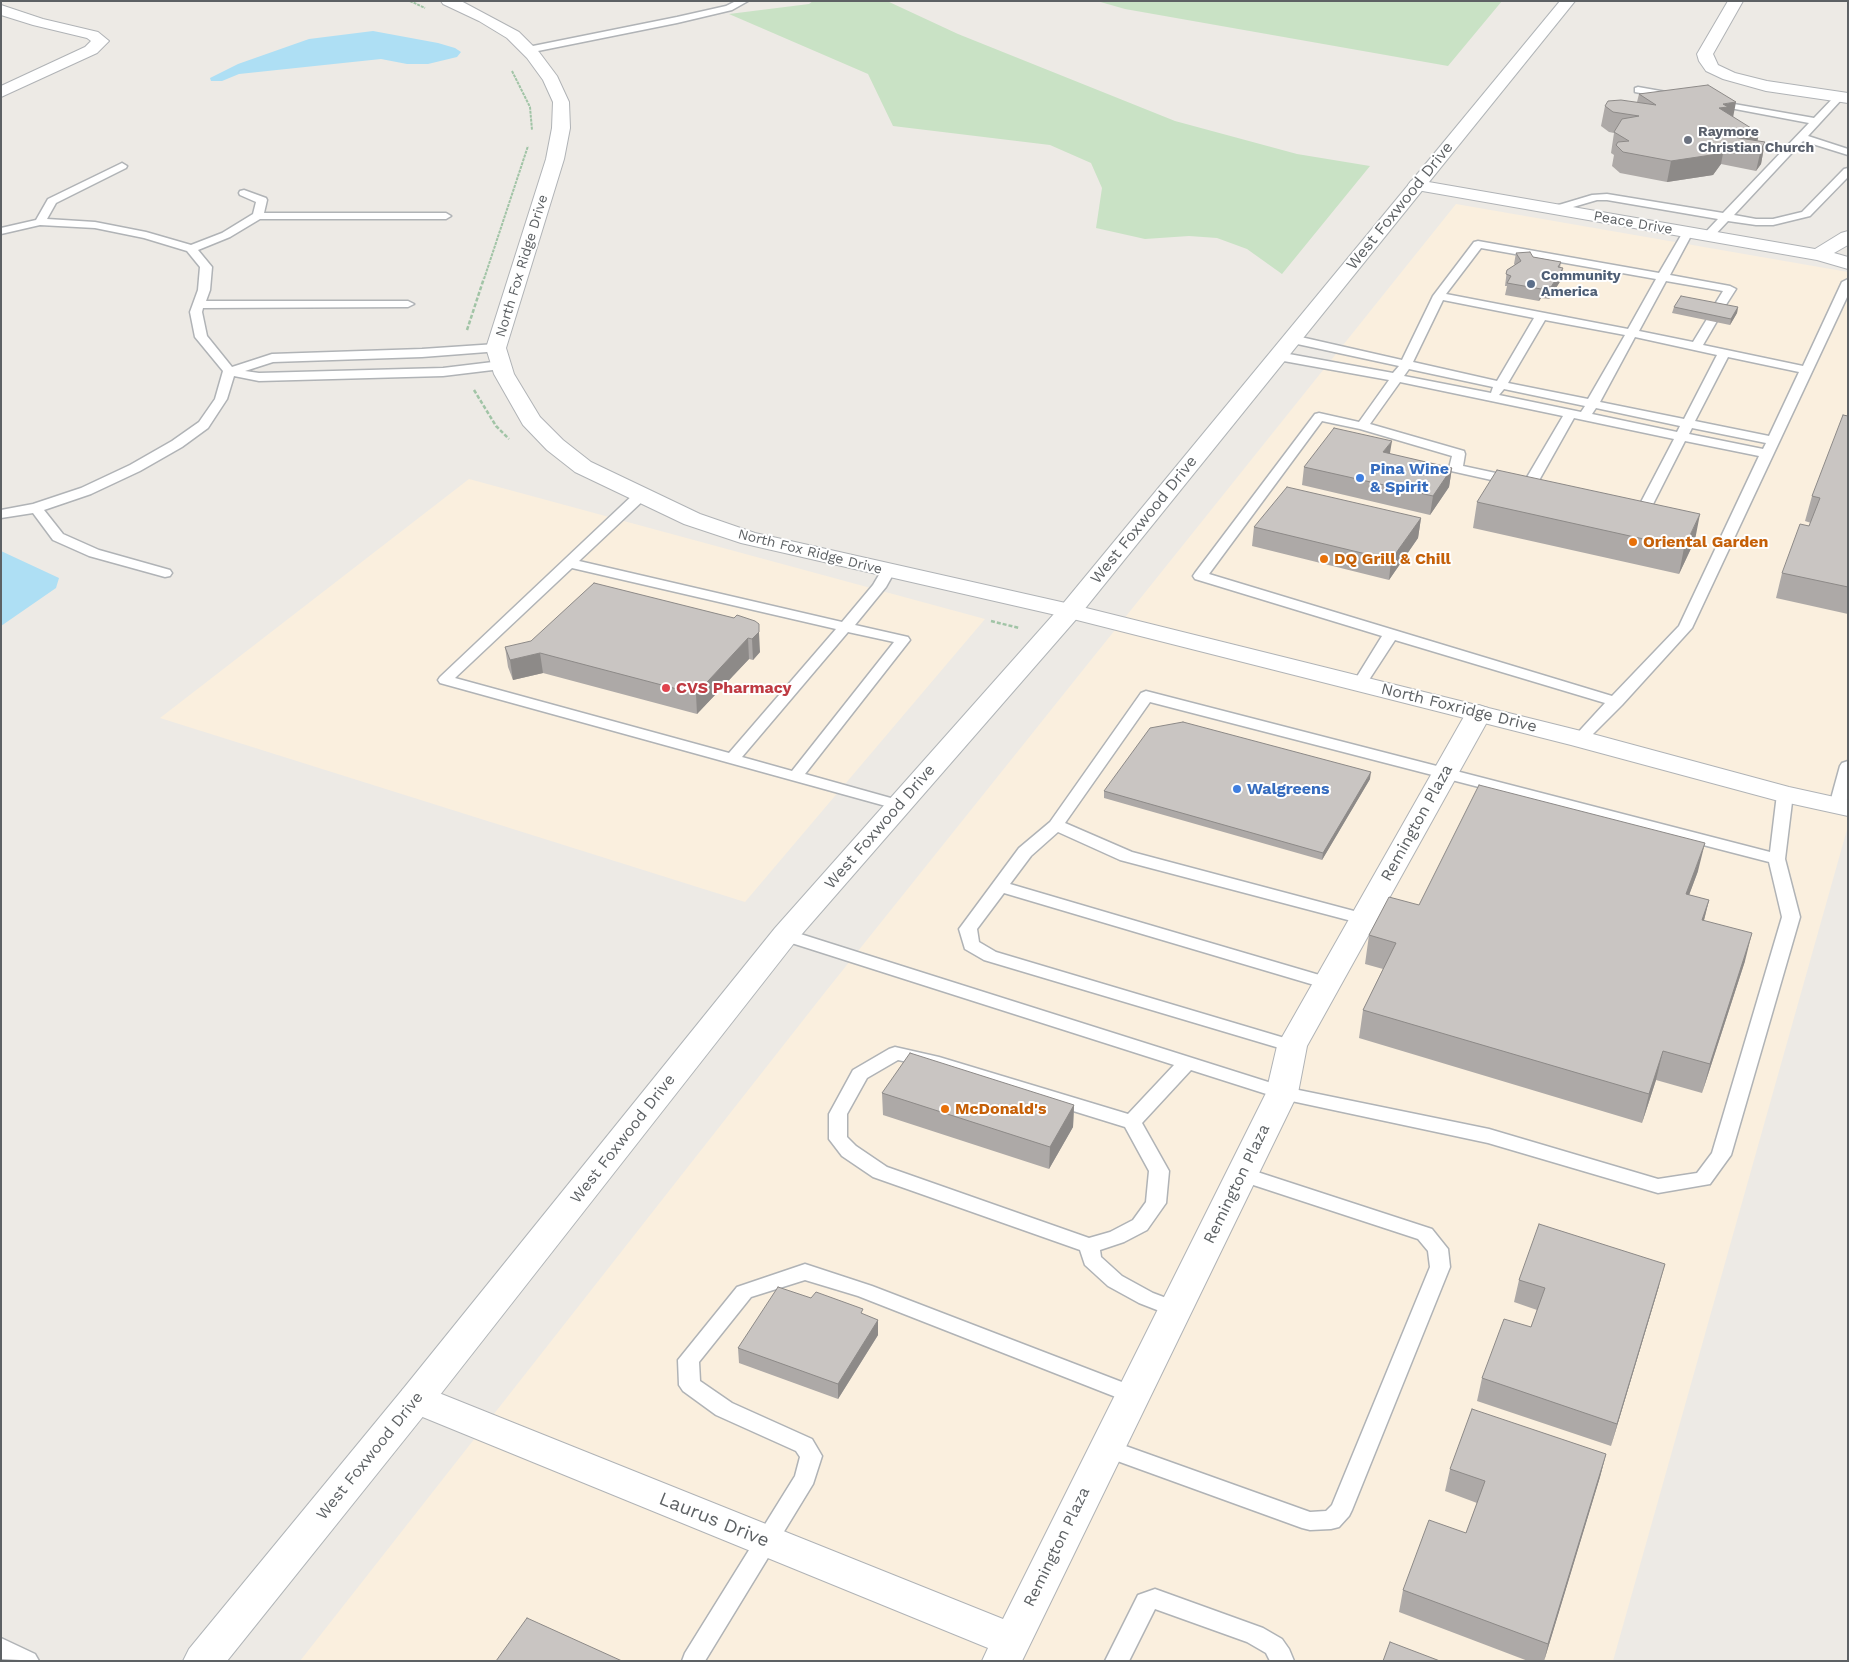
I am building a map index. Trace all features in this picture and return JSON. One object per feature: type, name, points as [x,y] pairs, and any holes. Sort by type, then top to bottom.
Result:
[{"type":"street","name":"North Fox Ridge Drive","points":[[448,1],[484,18],[513,35],[528,50],[551,79],[560,102],[561,128],[555,159],[499,356],[504,374],[531,420],[555,445],[584,467],[641,496],[692,519],[749,538],[1070,611]]},
{"type":"street","name":"West Foxwood Drive","points":[[203,1661],[416,1399],[785,935],[1070,611],[1568,1]]},
{"type":"street","points":[[1736,1],[1705,54],[1710,66],[1729,76],[1749,82],[1843,97]]},
{"type":"street","points":[[1,10],[92,34],[101,41],[91,50],[1,92]]},
{"type":"street","name":"Peace Drive","points":[[1418,185],[1818,255],[1848,263]]},
{"type":"street","points":[[1818,255],[1848,237]]},
{"type":"street","name":"North Foxridge Drive","points":[[1070,611],[1479,713],[1784,794],[1842,807]]},
{"type":"street","name":"Remington Plaza","points":[[1007,1650],[1282,1093],[1292,1046],[1479,713]]},
{"type":"street","name":"Laurus Drive","points":[[416,1399],[766,1542],[1007,1650]]},
{"type":"lane","points":[[528,50],[677,20],[729,8],[744,1]]},
{"type":"lane","points":[[1638,90],[1685,98]]},
{"type":"lane","points":[[1708,236],[1815,121],[1843,97]]},
{"type":"lane","points":[[1704,101],[1815,121]]},
{"type":"lane","points":[[1800,137],[1848,152]]},
{"type":"lane","points":[[40,222],[52,201],[122,166]]},
{"type":"lane","points":[[1556,209],[1596,197],[1607,197],[1726,217],[1773,222],[1806,214],[1848,171]]},
{"type":"lane","points":[[244,192],[262,200],[258,216]]},
{"type":"lane","points":[[190,249],[226,235],[258,216],[446,216]]},
{"type":"lane","points":[[1,231],[40,222],[95,225],[146,235],[190,249],[206,267],[204,290],[196,312],[201,337],[229,371],[259,377],[442,372],[469,368],[499,356]]},
{"type":"lane","points":[[1585,417],[1688,232]]},
{"type":"lane","points":[[1362,426],[1407,363],[1439,296],[1478,244],[1730,289],[1718,309]]},
{"type":"lane","points":[[1580,739],[1685,628],[1848,282]]},
{"type":"lane","points":[[1439,296],[1632,333],[1806,370]]},
{"type":"lane","points":[[198,305],[408,304]]},
{"type":"lane","points":[[1492,398],[1542,315]]},
{"type":"lane","points":[[1696,346],[1711,321]]},
{"type":"lane","points":[[1285,348],[1407,363],[1592,404],[1767,454]]},
{"type":"lane","points":[[1285,348],[1398,378],[1585,417],[1773,441]]},
{"type":"lane","points":[[229,371],[272,358],[467,350],[499,356]]},
{"type":"lane","points":[[1616,503],[1644,509],[1724,353]]},
{"type":"lane","points":[[1,514],[36,508],[86,491],[134,468],[177,444],[204,425],[222,399],[229,371]]},
{"type":"lane","points":[[1570,414],[1535,485],[1456,468],[1459,454],[1362,426],[1319,418],[1200,576],[1617,702]]},
{"type":"lane","points":[[641,496],[445,680],[899,805]]},
{"type":"lane","points":[[36,508],[58,538],[94,553],[165,573]]},
{"type":"lane","points":[[569,563],[903,640],[795,777]]},
{"type":"lane","points":[[732,759],[879,587],[888,570]]},
{"type":"lane","points":[[1360,683],[1391,634]]},
{"type":"lane","points":[[1292,1046],[990,956],[970,945],[968,929],[1025,852],[1056,825],[1146,696],[1777,859]]},
{"type":"lane","points":[[1842,807],[1848,766]]},
{"type":"lane","points":[[785,935],[1282,1093],[1489,1136],[1658,1186],[1703,1179],[1721,1155],[1792,917],[1777,859],[1784,794]]},
{"type":"lane","points":[[1056,825],[1126,856],[1363,920]]},
{"type":"lane","points":[[1000,886],[1327,983]]},
{"type":"lane","points":[[895,1054],[932,1061],[1132,1122],[1159,1171],[1156,1203],[1140,1225],[1117,1237],[1089,1246],[880,1172],[849,1152],[838,1139],[838,1114],[860,1074],[895,1054]]},
{"type":"lane","points":[[1132,1122],[1187,1063]]},
{"type":"lane","points":[[1106,1448],[1310,1521],[1332,1520],[1341,1510],[1440,1267],[1438,1249],[1425,1234],[1242,1174]]},
{"type":"lane","points":[[1089,1246],[1092,1260],[1115,1281],[1146,1298],[1175,1309]]},
{"type":"lane","points":[[693,1660],[805,1478],[810,1456],[804,1445],[724,1409],[690,1385],[688,1360],[744,1292],[805,1272],[865,1292],[1133,1395]]},
{"type":"lane","points":[[1117,1661],[1146,1602],[1155,1600],[1255,1635],[1274,1646],[1282,1661]]},
{"type":"lane","points":[[1,1648],[27,1661]]},
{"type":"path","points":[[410,1],[428,9]]},
{"type":"path","points":[[507,66],[530,107],[532,135]]},
{"type":"path","points":[[467,350],[466,333],[529,144]]},
{"type":"path","points":[[469,368],[472,385],[481,402],[496,426],[514,444]]},
{"type":"path","points":[[989,620],[1049,635]]},
{"type":"shaded area","points":[[1456,204],[1848,272],[1848,826],[1613,1661],[300,1661],[826,991]]},
{"type":"shaded area","points":[[469,479],[985,619],[745,902],[160,718]]},
{"type":"green space","points":[[813,1],[887,1],[958,34],[1175,121],[1297,154],[1370,166],[1282,274],[1247,249],[1217,238],[1189,236],[1145,239],[1096,228],[1102,188],[1091,163],[1050,145],[893,126],[868,74],[729,14],[809,4]]},
{"type":"green space","points":[[1097,1],[1502,1],[1448,66],[1125,9]]},
{"type":"water","points":[[373,31],[438,43],[455,48],[461,52],[457,57],[428,64],[407,64],[381,59],[239,74],[222,81],[211,81],[210,78],[238,64],[309,39]]},
{"type":"water","points":[[1,551],[59,578],[56,588],[1,626]]},
{"type":"building","points":[[1708,85],[1736,102],[1723,104],[1728,107],[1719,108],[1759,133],[1733,137],[1765,142],[1761,149],[1725,143],[1718,154],[1671,161],[1623,152],[1616,145],[1618,142],[1629,141],[1614,132],[1622,119],[1639,116],[1613,112],[1605,106],[1608,101],[1621,100],[1656,105],[1639,94]]},
{"type":"building","points":[[1530,252],[1533,257],[1561,262],[1558,267],[1563,268],[1551,287],[1543,286],[1541,289],[1507,283],[1511,276],[1506,274],[1507,270],[1521,261],[1516,253]]},
{"type":"building","points":[[1681,296],[1738,307],[1731,319],[1674,307]]},
{"type":"building","points":[[1843,415],[1848,416],[1848,587],[1782,573],[1800,524],[1809,526],[1820,498],[1812,496]]},
{"type":"building","points":[[1334,428],[1392,441],[1383,452],[1452,468],[1433,496],[1304,467]]},
{"type":"building","points":[[1497,470],[1700,514],[1684,548],[1477,502]]},
{"type":"building","points":[[1287,487],[1421,518],[1391,560],[1254,527]]},
{"type":"building","name":"CVS Pharmacy","points":[[594,583],[734,618],[737,615],[759,624],[759,632],[752,639],[748,638],[696,694],[540,653],[510,660],[505,647],[531,641]]},
{"type":"building","name":"Walgreens","points":[[1183,722],[1371,772],[1323,853],[1104,791],[1150,728]]},
{"type":"building","points":[[1479,785],[1705,843],[1686,894],[1709,900],[1702,920],[1752,933],[1710,1064],[1663,1051],[1649,1094],[1363,1010],[1396,943],[1369,935],[1389,897],[1419,905]]},
{"type":"building","points":[[910,1053],[1074,1105],[1050,1147],[882,1093]]},
{"type":"building","points":[[1539,1224],[1665,1264],[1617,1424],[1482,1378],[1504,1319],[1531,1327],[1545,1288],[1519,1280]]},
{"type":"building","points":[[778,1287],[811,1298],[816,1292],[863,1309],[861,1313],[878,1320],[838,1384],[738,1348]]},
{"type":"building","points":[[1472,1409],[1606,1454],[1548,1644],[1403,1590],[1429,1520],[1466,1533],[1485,1481],[1450,1469]]},
{"type":"building","points":[[527,1618],[622,1661],[496,1661]]},
{"type":"building","points":[[1390,1642],[1440,1661],[1383,1661]]},
{"type":"place","name":"Raymore Christian Church","points":[[1688,140]]},
{"type":"place","name":"Community America","points":[[1531,284]]},
{"type":"place","name":"Pina Wine & Spirit","points":[[1360,478]]},
{"type":"place","name":"Oriental Garden","points":[[1633,542]]},
{"type":"place","name":"DQ Grill & Chill","points":[[1324,559]]},
{"type":"place","name":"CVS Pharmacy","points":[[666,688]]},
{"type":"place","name":"Walgreens","points":[[1237,789]]},
{"type":"place","name":"McDonald's","points":[[945,1109]]}]
